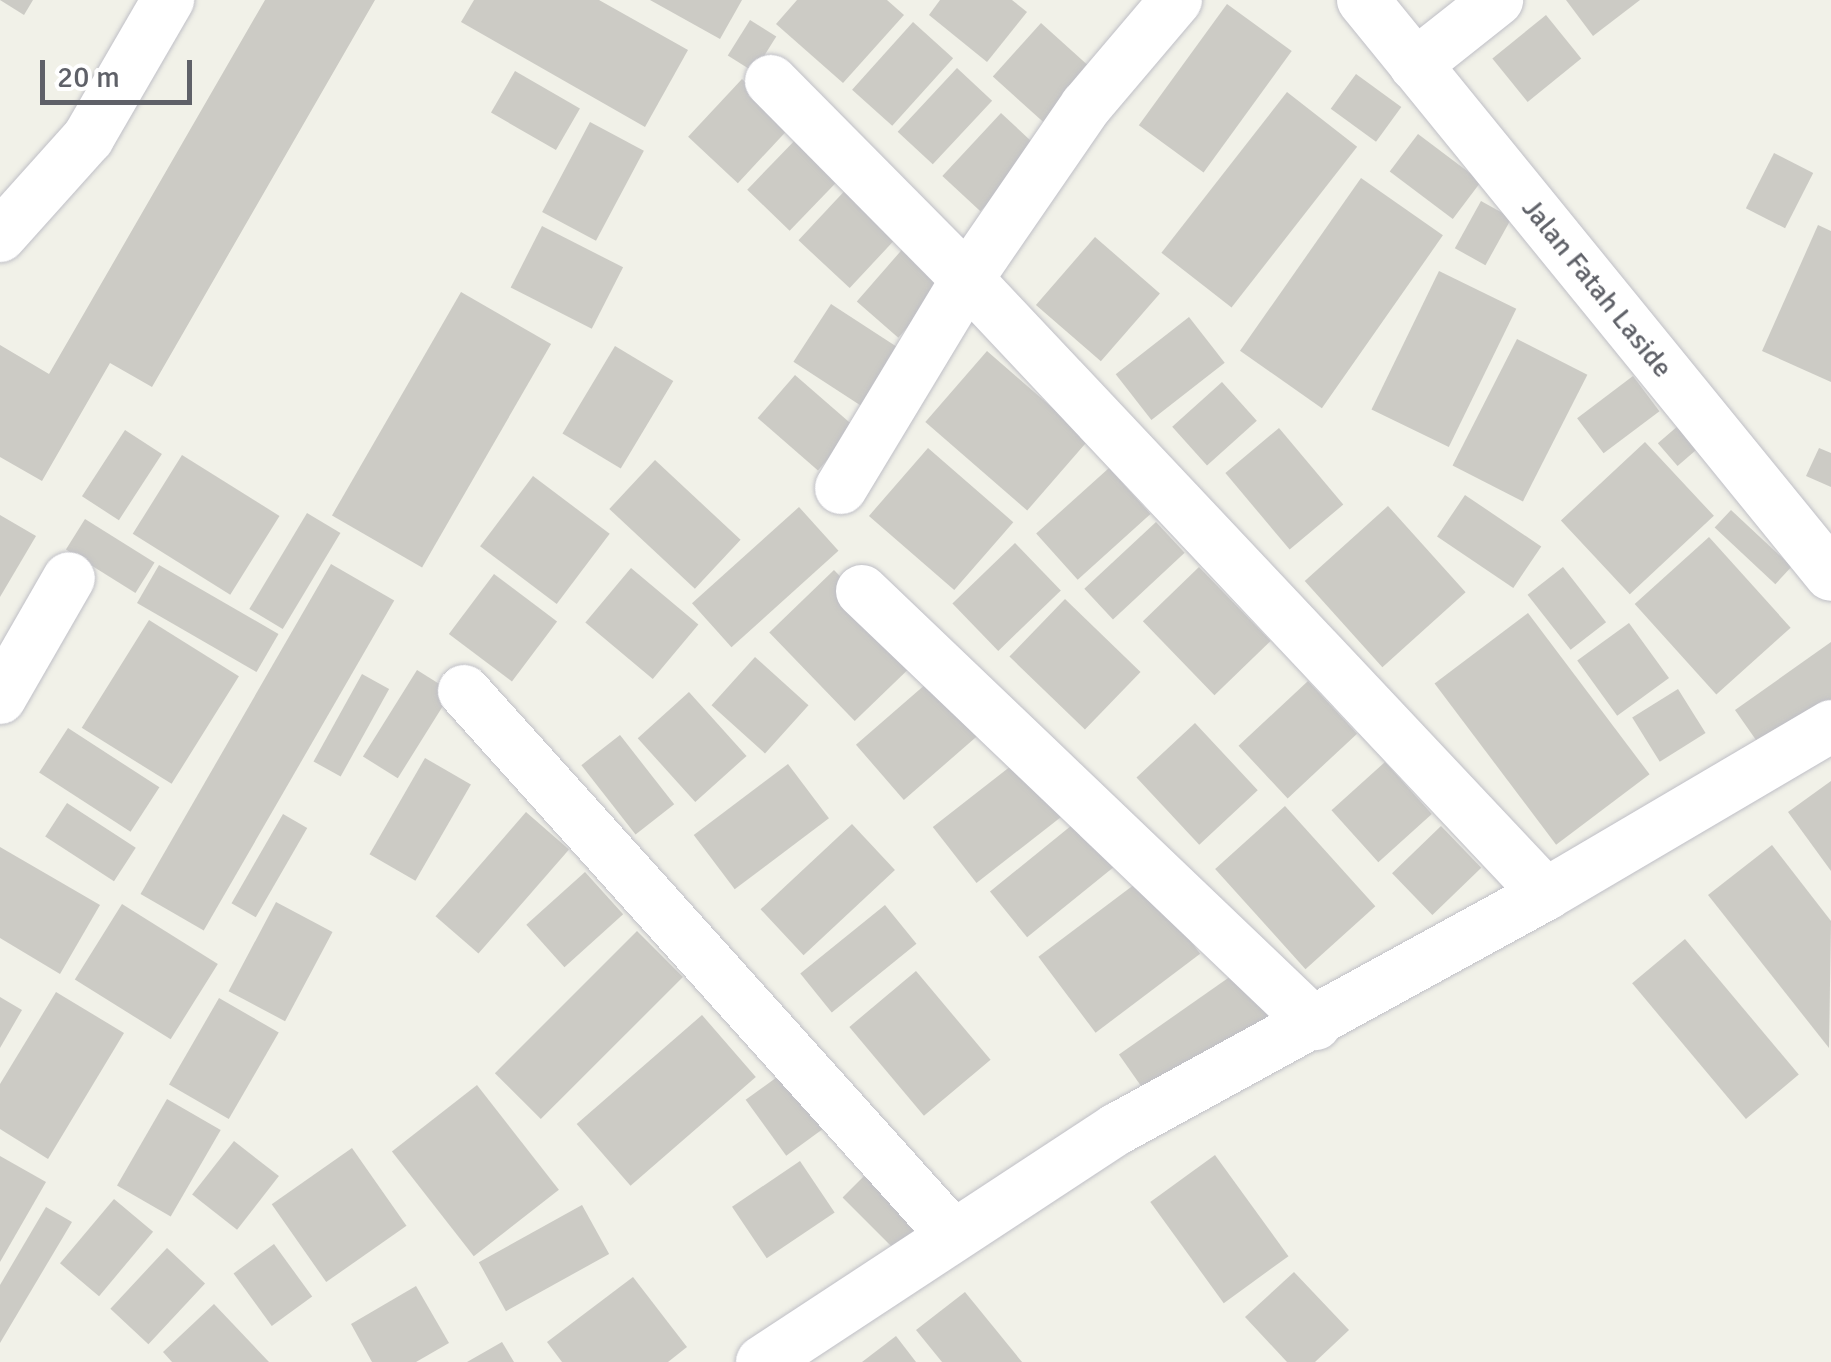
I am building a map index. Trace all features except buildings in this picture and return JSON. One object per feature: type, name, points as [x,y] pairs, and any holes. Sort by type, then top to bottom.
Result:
[{"type":"street","points":[[0,236],[88,138],[168,0]]},
{"type":"street","points":[[841,488],[967,278],[1086,106],[1176,0]]},
{"type":"street","name":"Jalan Fatah Laside","points":[[1363,0],[1831,575]]},
{"type":"street","points":[[1415,65],[1497,0]]},
{"type":"street","points":[[771,81],[967,278],[1546,894]]},
{"type":"street","points":[[0,698],[69,578]]},
{"type":"street","points":[[862,591],[1314,1024]]},
{"type":"street","points":[[464,691],[950,1233]]},
{"type":"street","points":[[762,1362],[950,1233],[1117,1129],[1546,894],[1831,726]]}]
